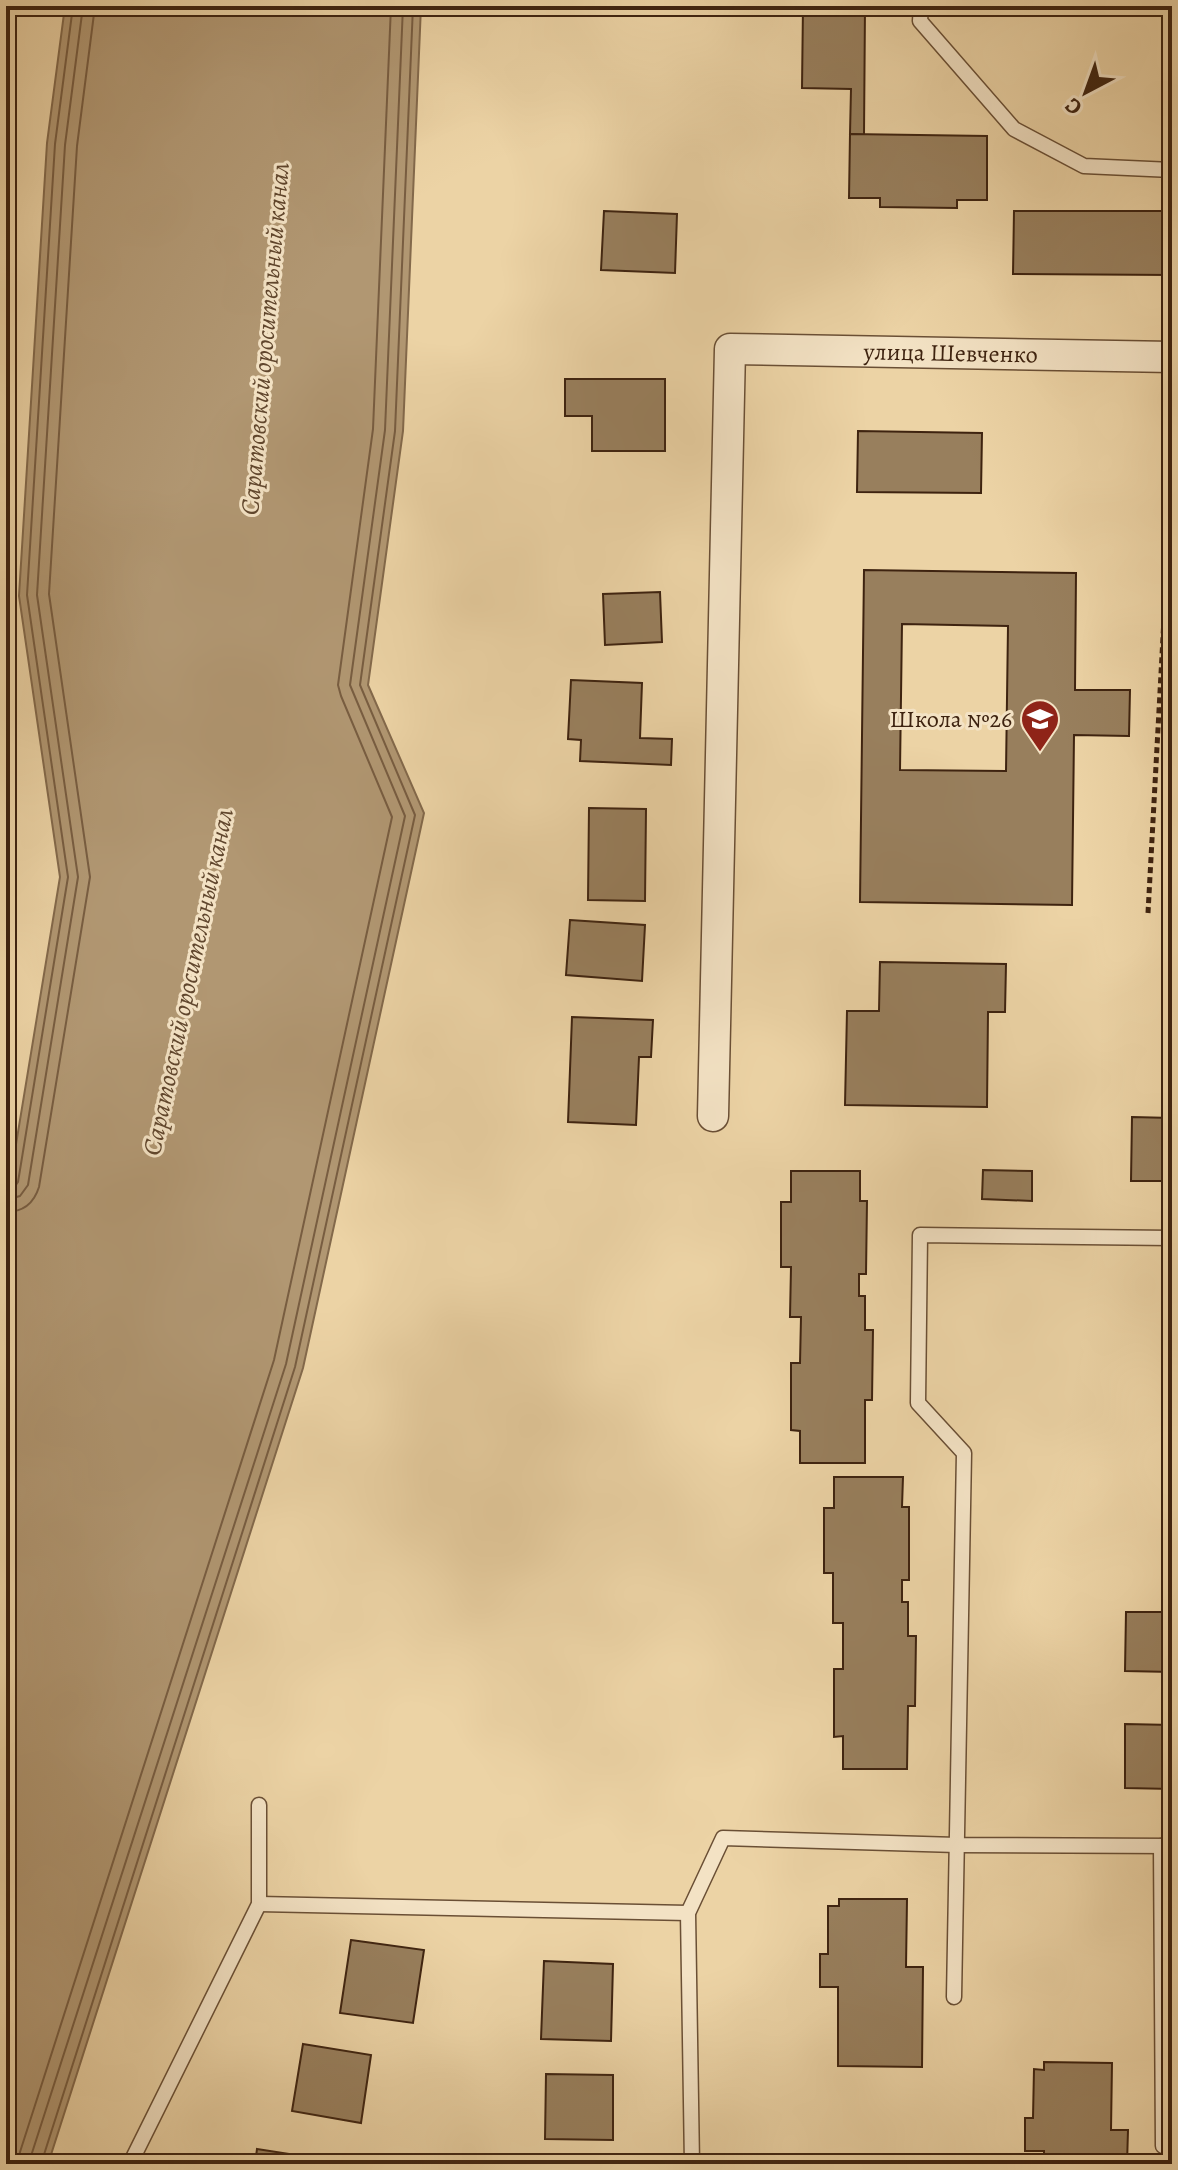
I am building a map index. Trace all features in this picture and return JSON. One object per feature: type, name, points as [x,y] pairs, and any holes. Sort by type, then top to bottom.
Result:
[{"type":"street","name":"улица Шевченко","points":[[713,1116],[730,349],[1172,357]]},
{"type":"lane","points":[[921,6],[920,21],[1014,129],[1084,166],[1172,170]]},
{"type":"lane","points":[[954,1997],[964,1453],[918,1403],[920,1235],[1172,1238]]},
{"type":"lane","points":[[130,2164],[259,1904],[259,1805]]},
{"type":"lane","points":[[692,2164],[688,1913],[723,1838],[957,1845],[1166,1846],[1163,2146]]},
{"type":"lane","points":[[259,1904],[688,1913]]},
{"type":"path","points":[[1148,913],[1172,471]]},
{"type":"path","points":[[1159,710],[1172,710]]},
{"type":"water","name":"Саратовский оросительный канал","points":[[65,6],[421,6],[403,431],[368,685],[424,813],[303,1368],[48,2164],[6,2164],[6,1205],[60,877],[19,596],[47,143]]},
{"type":"building","points":[[803,6],[865,6],[864,135],[850,134],[851,89],[802,88]]},
{"type":"building","points":[[850,134],[987,136],[987,200],[957,200],[957,208],[880,207],[880,198],[849,198]]},
{"type":"building","points":[[604,211],[677,214],[675,273],[601,270]]},
{"type":"building","points":[[1014,211],[1172,211],[1172,275],[1013,274]]},
{"type":"building","points":[[565,379],[665,379],[665,451],[592,451],[592,416],[565,416]]},
{"type":"building","points":[[858,431],[982,433],[981,493],[857,492]]},
{"type":"building","name":"Школа №26","points":[[864,570],[1076,573],[1075,690],[1130,690],[1129,736],[1074,735],[1072,905],[860,902]],"holes":[[[902,624],[1008,626],[1006,771],[900,770]]]},
{"type":"building","points":[[660,592],[662,642],[605,645],[603,594]]},
{"type":"building","points":[[571,680],[642,683],[640,738],[672,739],[671,765],[580,761],[581,740],[568,739]]},
{"type":"building","points":[[589,808],[646,809],[645,901],[588,900]]},
{"type":"building","points":[[570,920],[645,925],[642,981],[566,975]]},
{"type":"building","points":[[880,962],[1006,964],[1005,1012],[988,1012],[987,1107],[845,1105],[847,1011],[879,1011]]},
{"type":"building","points":[[572,1017],[653,1020],[651,1057],[639,1057],[636,1125],[568,1122]]},
{"type":"building","points":[[1132,1117],[1172,1118],[1172,1181],[1131,1181]]},
{"type":"building","points":[[983,1170],[1032,1171],[1032,1201],[982,1199]]},
{"type":"building","points":[[791,1171],[860,1171],[860,1201],[867,1201],[866,1274],[859,1274],[859,1296],[865,1296],[865,1330],[873,1330],[872,1400],[865,1400],[865,1463],[800,1463],[800,1431],[791,1430],[791,1363],[800,1363],[801,1317],[790,1317],[791,1267],[781,1267],[781,1202],[791,1202]]},
{"type":"building","points":[[834,1477],[903,1477],[902,1507],[909,1507],[909,1580],[902,1580],[902,1602],[908,1602],[908,1636],[916,1636],[915,1706],[908,1706],[907,1769],[843,1769],[843,1736],[834,1737],[834,1669],[843,1669],[843,1623],[833,1623],[833,1573],[824,1573],[824,1508],[834,1508]]},
{"type":"building","points":[[1126,1612],[1172,1612],[1172,1672],[1125,1671]]},
{"type":"building","points":[[1125,1724],[1172,1725],[1172,1789],[1125,1788]]},
{"type":"building","points":[[839,1899],[907,1899],[906,1967],[923,1967],[922,2067],[838,2066],[838,1987],[820,1987],[820,1954],[828,1954],[828,1906],[839,1906]]},
{"type":"building","points":[[351,1940],[424,1950],[413,2023],[340,2013]]},
{"type":"building","points":[[544,1961],[613,1964],[611,2041],[541,2039]]},
{"type":"building","points":[[303,2044],[371,2055],[361,2123],[292,2111]]},
{"type":"building","points":[[1044,2062],[1112,2063],[1111,2130],[1128,2130],[1127,2164],[1044,2164],[1044,2151],[1025,2151],[1025,2118],[1033,2118],[1034,2069],[1044,2070]]},
{"type":"building","points":[[546,2074],[613,2075],[613,2140],[545,2139]]},
{"type":"building","points":[[257,2149],[322,2159],[322,2164],[255,2164]]},
{"type":"place","name":"Школа №26","points":[[1040,753]]}]
